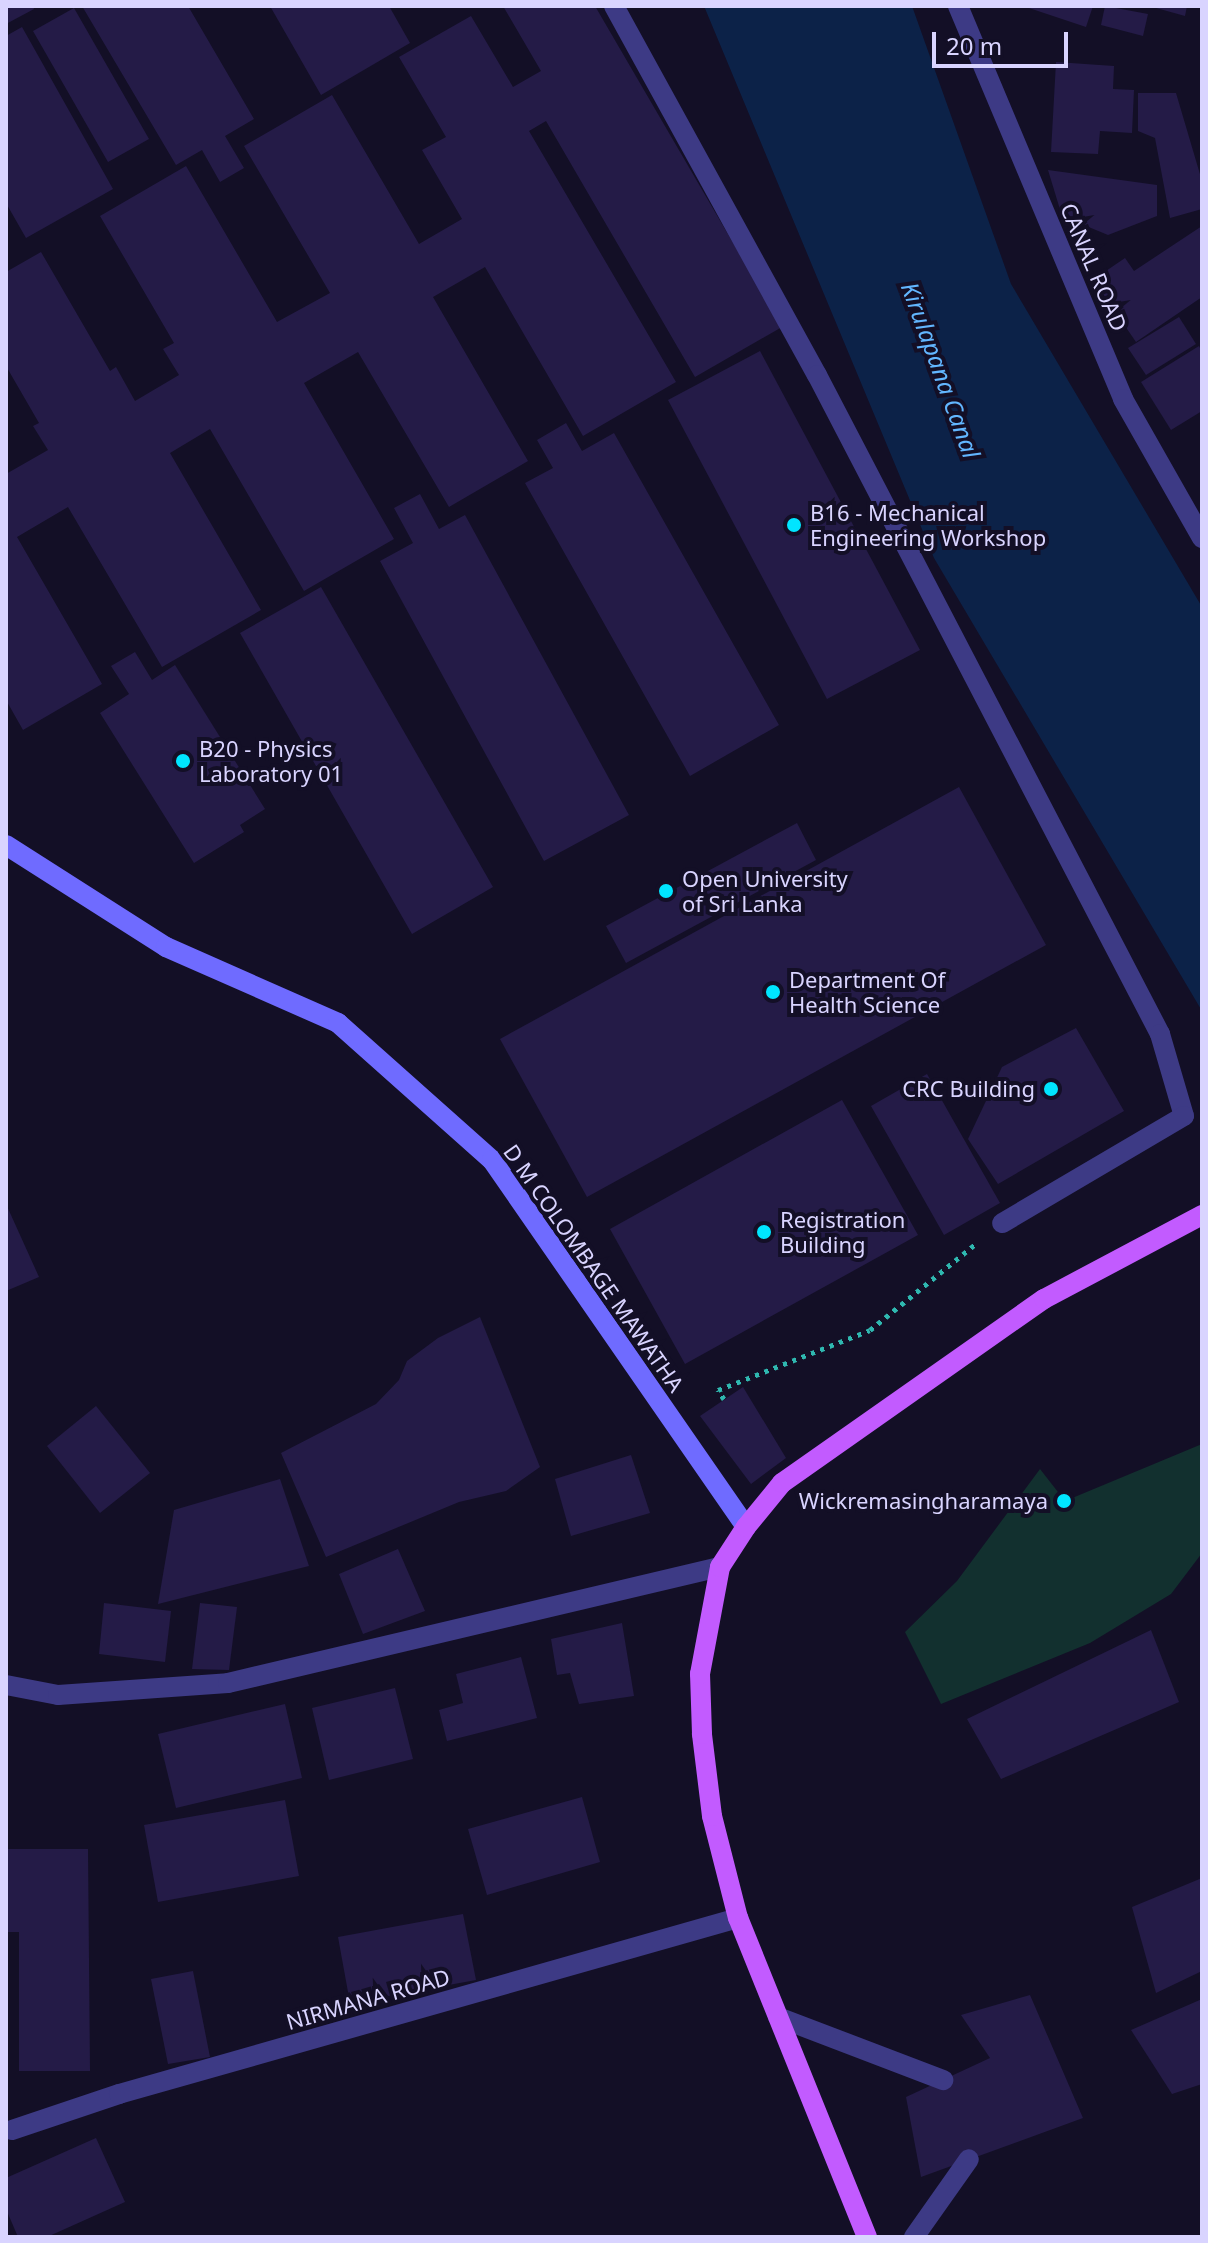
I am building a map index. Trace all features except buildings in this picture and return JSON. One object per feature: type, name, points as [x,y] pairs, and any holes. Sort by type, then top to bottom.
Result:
[{"type":"main road","points":[[867,2237],[738,1918],[712,1816],[702,1734],[700,1674],[720,1567],[746,1527],[782,1483],[1022,1314],[1202,1215]]},
{"type":"street","points":[[614,6],[817,375],[1160,1034],[1184,1116],[1002,1223]]},
{"type":"street","name":"CANAL ROAD","points":[[958,6],[1123,399],[1202,538]]},
{"type":"street","name":"D M COLOMBAGE MAWATHA","points":[[6,845],[166,947],[338,1023],[492,1160],[746,1527]]},
{"type":"street","points":[[6,1685],[58,1695],[228,1683],[720,1567]]},
{"type":"street","name":"NIRMANA ROAD","points":[[12,2130],[119,2094],[738,1918]]},
{"type":"street","points":[[778,2017],[943,2080]]},
{"type":"street","points":[[914,2237],[969,2159]]},
{"type":"path","points":[[724,1399],[718,1390],[870,1330],[1002,1223]]},
{"type":"green space","points":[[1202,1444],[1202,1553],[1171,1594],[1090,1643],[941,1704],[905,1632],[957,1581],[1040,1469],[1065,1501]]},
{"type":"water","name":"Kirulapana Canal","points":[[704,6],[912,6],[1011,284],[1202,607],[1202,1011],[934,558]]},
{"type":"place","name":"B16 - Mechanical Engineering Workshop","points":[[794,525]]},
{"type":"place","name":"B20 - Physics Laboratory 01","points":[[183,761]]},
{"type":"place","name":"Open University of Sri Lanka","points":[[666,891]]},
{"type":"place","name":"Department Of Health Science","points":[[773,992]]},
{"type":"place","name":"CRC Building","points":[[1051,1089]]},
{"type":"place","name":"Registration Building","points":[[764,1232]]},
{"type":"place","name":"Wickremasingharamaya","points":[[1064,1501]]}]
